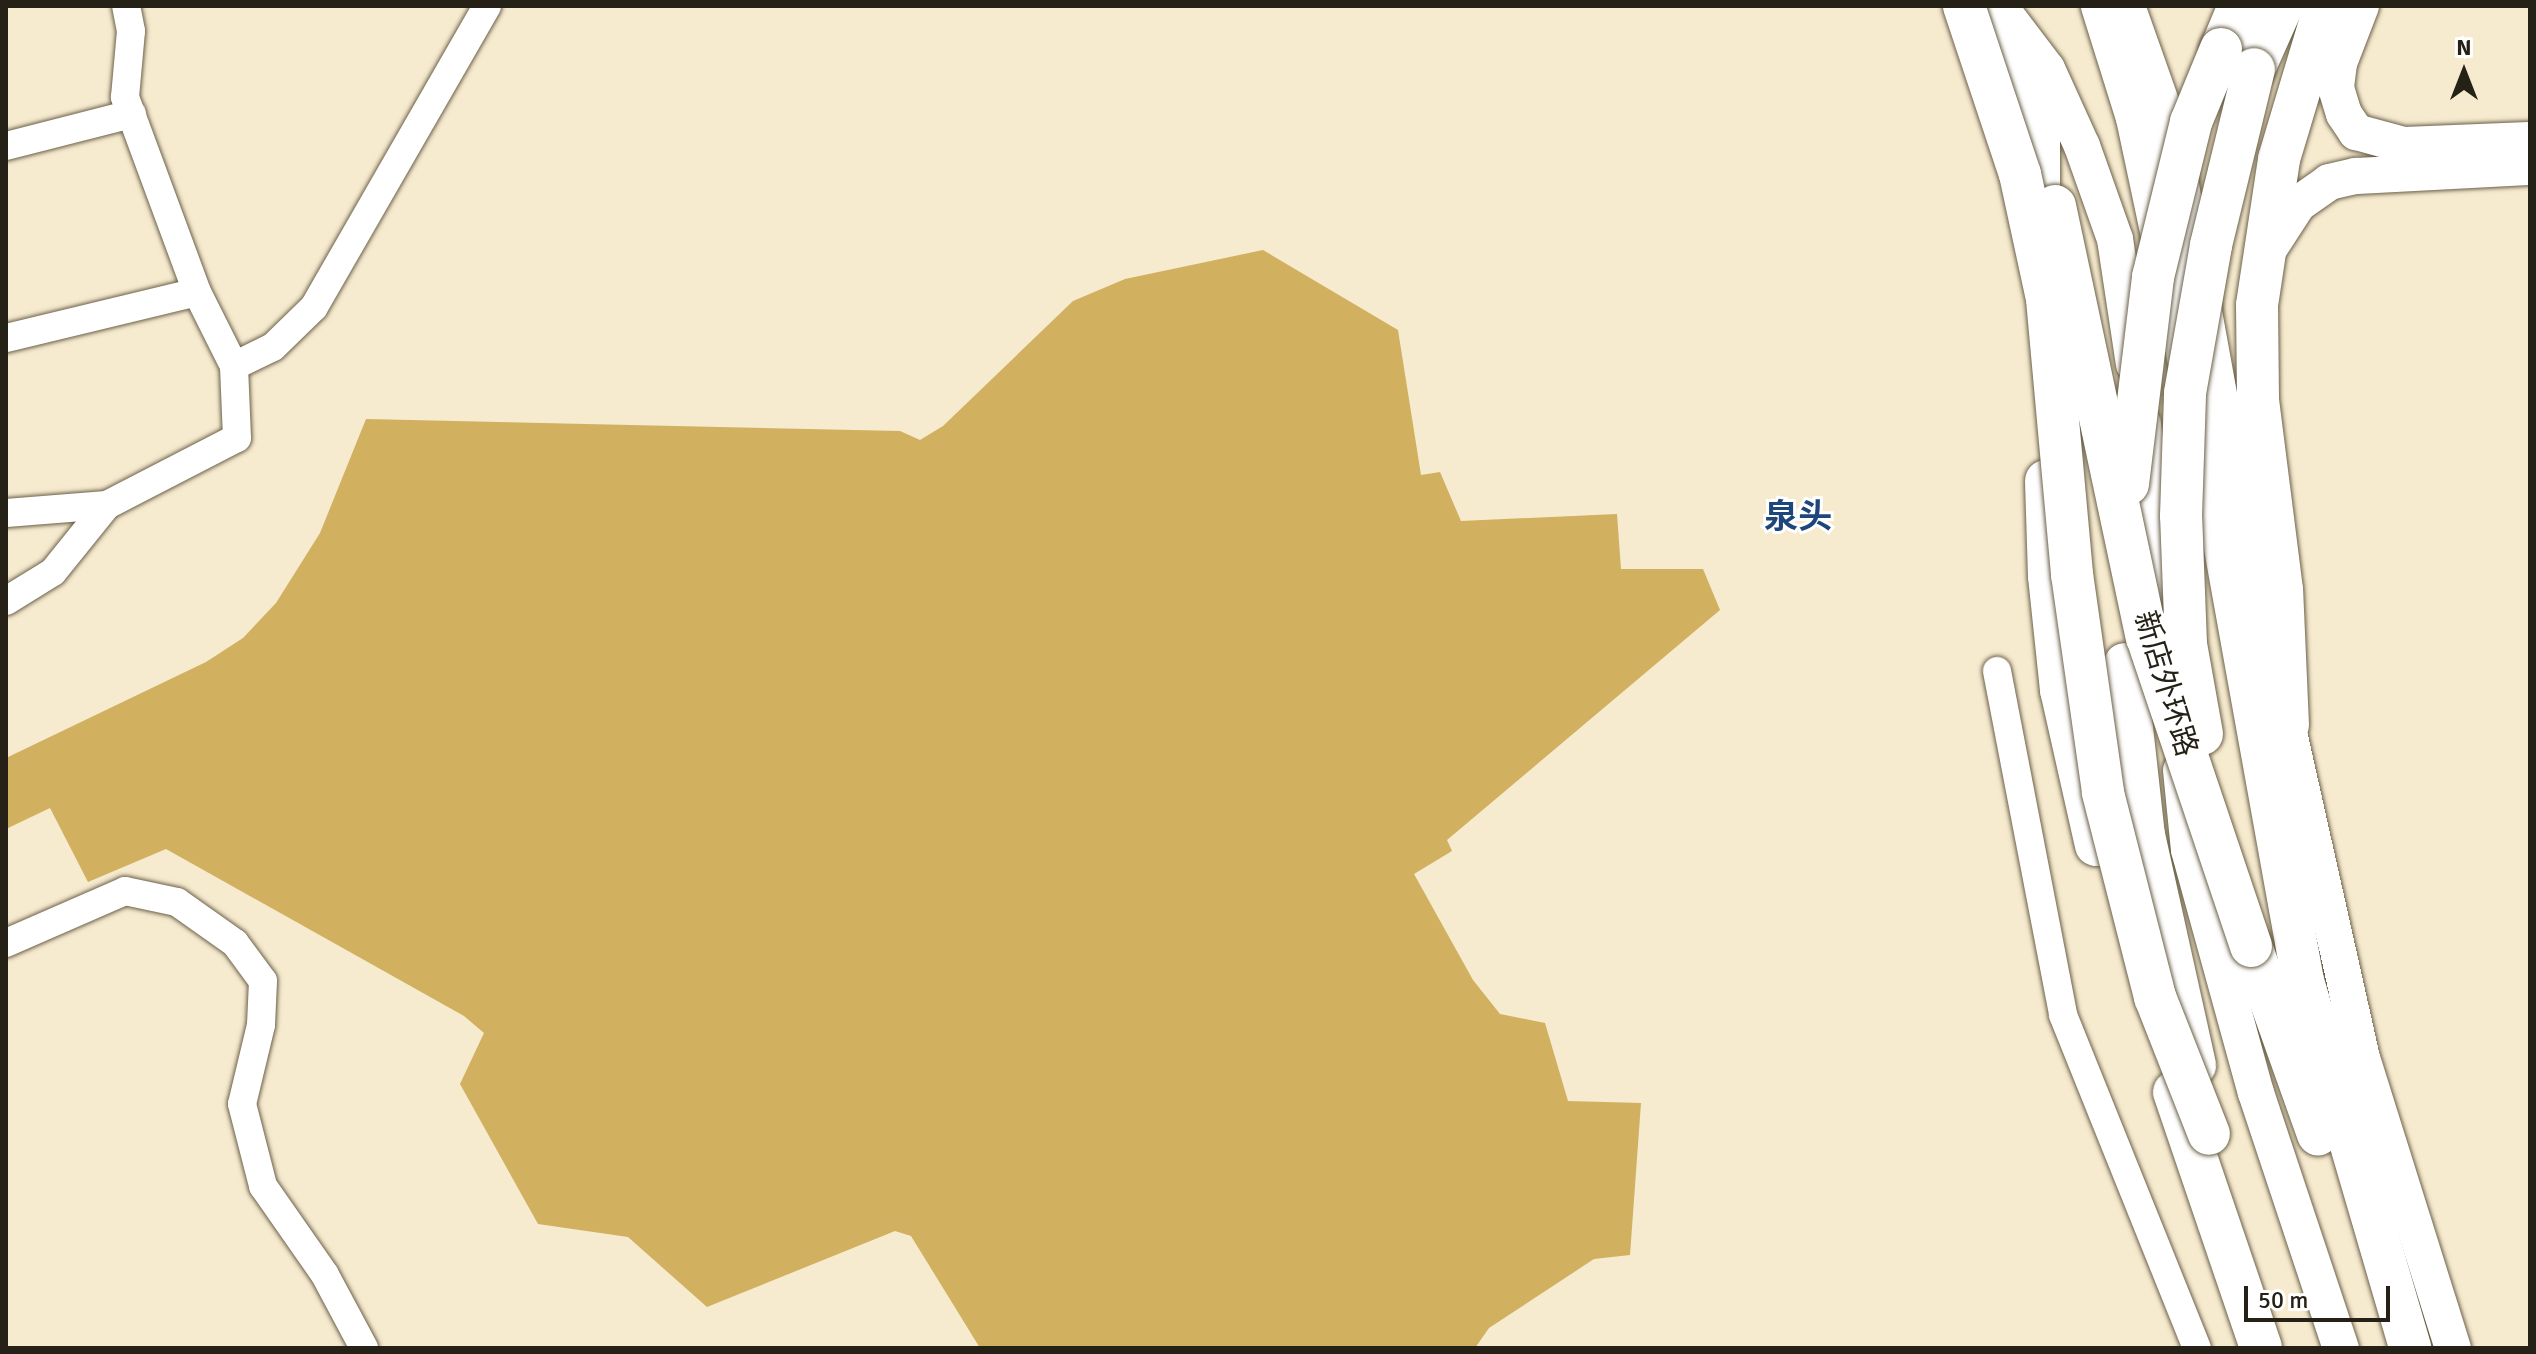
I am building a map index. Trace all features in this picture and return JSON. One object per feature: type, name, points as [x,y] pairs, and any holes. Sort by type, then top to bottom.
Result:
[{"type":"highway","points":[[1964,6],[2020,174],[2047,299],[2077,617],[2103,793],[2155,997],[2209,1134],[2285,1348]]},
{"type":"highway","name":"新店外环路","points":[[1996,6],[2046,170],[2077,292],[2147,637],[2388,1348]]},
{"type":"highway","points":[[2102,6],[2124,67],[2147,164],[2205,437],[2273,730],[2303,981],[2410,1348]]},
{"type":"highway","points":[[2209,1134],[2144,835],[2125,664],[2128,449],[2153,277],[2191,122],[2239,6]]},
{"type":"highway","points":[[2251,946],[2209,773],[2186,644],[2181,516],[2185,393],[2211,245],[2254,69],[2282,6]]},
{"type":"highway","points":[[2273,730],[2282,590],[2258,399],[2260,268],[2279,159],[2325,6]]},
{"type":"highway","points":[[2043,383],[2049,576],[2076,772],[2140,991],[2261,1348]]},
{"type":"main road","points":[[1986,6],[2042,117],[2043,383]]},
{"type":"main road","points":[[1996,6],[2047,69],[2115,239],[2152,485],[2189,850],[2256,1093],[2341,1348]]},
{"type":"main road","points":[[2127,6],[2171,130],[2239,503],[2273,730],[2362,1058],[2453,1348]]},
{"type":"main road","points":[[2361,6],[2339,63],[2336,88],[2344,114],[2356,132],[2404,145],[2530,140]]},
{"type":"main road","points":[[2260,268],[2288,216],[2329,182],[2356,176],[2530,167]]},
{"type":"street","points":[[6,513],[107,505],[237,438],[234,366],[197,292],[125,97],[131,31],[126,6]]},
{"type":"street","points":[[234,366],[273,347],[314,307],[487,6]]},
{"type":"street","points":[[6,146],[132,114]]},
{"type":"street","points":[[6,338],[197,292]]},
{"type":"street","points":[[6,601],[53,572],[107,505]]},
{"type":"street","points":[[1997,671],[2063,1015],[2197,1348]]},
{"type":"street","points":[[6,943],[125,891],[177,902],[235,943],[263,981],[261,1025],[242,1104],[263,1186],[325,1275],[364,1348]]},
{"type":"shaded area","points":[[1263,250],[1398,330],[1421,475],[1440,472],[1461,521],[1617,514],[1621,569],[1703,569],[1720,610],[1447,840],[1452,851],[1414,874],[1473,980],[1500,1014],[1545,1023],[1568,1101],[1641,1103],[1630,1255],[1594,1259],[1489,1328],[1475,1348],[980,1348],[911,1236],[895,1231],[707,1307],[628,1237],[538,1224],[460,1084],[484,1033],[464,1016],[166,849],[88,882],[50,808],[6,829],[6,758],[206,662],[243,638],[276,603],[320,533],[366,419],[900,431],[920,440],[943,426],[1073,301],[1125,279]]},
{"type":"district","name":"泉头","points":[[1798,518]]}]
